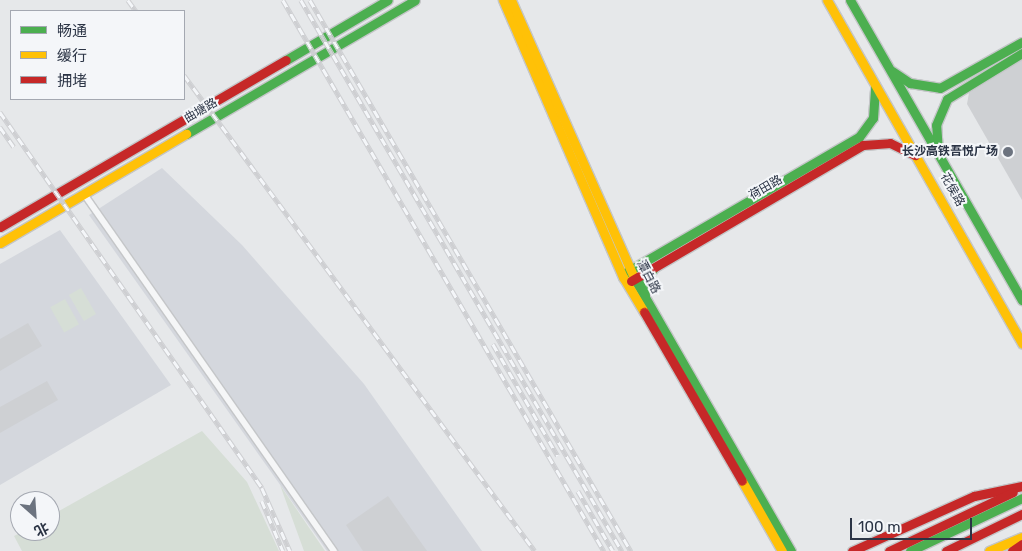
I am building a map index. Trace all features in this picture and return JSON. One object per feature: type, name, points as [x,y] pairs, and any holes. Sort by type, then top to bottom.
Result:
[{"type":"main road","name":"曲塘路","points":[[0,227],[388,0]]},
{"type":"main road","name":"曲塘路","points":[[0,243],[415,0]]},
{"type":"main road","name":"潭白路","points":[[502,0],[626,272],[782,551]]},
{"type":"main road","name":"潭白路","points":[[510,0],[619,246],[626,272]]},
{"type":"main road","name":"花侯路","points":[[827,0],[920,160],[1022,343]]},
{"type":"main road","name":"花侯路","points":[[850,0],[1022,300]]},
{"type":"main road","points":[[891,70],[910,83],[940,88],[1022,42]]},
{"type":"main road","points":[[938,151],[936,125],[946,99],[1022,53]]},
{"type":"main road","name":"荷田路","points":[[626,272],[859,137],[876,111],[873,81]]},
{"type":"main road","name":"荷田路","points":[[631,281],[863,146],[890,143],[920,160]]},
{"type":"main road","points":[[619,246],[633,258],[654,256]]},
{"type":"main road","points":[[646,301],[644,283],[655,267]]},
{"type":"main road","name":"潭白路","points":[[631,281],[646,301],[791,551]]},
{"type":"main road","points":[[852,551],[974,496],[1022,487]]},
{"type":"main road","points":[[889,551],[1022,487]]},
{"type":"main road","points":[[910,551],[1022,498]]},
{"type":"main road","points":[[946,551],[1022,514]]},
{"type":"main road","points":[[989,551],[1022,538]]},
{"type":"main road","points":[[1012,551],[1022,544]]},
{"type":"street","points":[[84,194],[334,551]]},
{"type":"shaded area","points":[[162,168],[242,245],[364,384],[482,551],[327,551],[89,215]]},
{"type":"shaded area","points":[[60,230],[171,385],[0,485],[0,264]]},
{"type":"shaded area","points":[[81,288],[96,314],[84,321],[69,295]]},
{"type":"shaded area","points":[[65,299],[79,324],[64,333],[50,307]]},
{"type":"shaded area","points":[[202,431],[247,482],[279,551],[22,551],[17,541],[60,541],[60,510]]},
{"type":"shaded area","points":[[280,485],[325,551],[304,551]]},
{"type":"building","name":"长沙高铁吾悦广场","points":[[1022,60],[1022,200],[967,104],[969,93]]},
{"type":"building","points":[[28,323],[42,346],[0,371],[0,339]]},
{"type":"building","points":[[47,381],[58,400],[0,433],[0,407]]},
{"type":"building","points":[[388,496],[427,551],[363,551],[346,525]]},
{"type":"railway","points":[[128,0],[135,10]]},
{"type":"railway","points":[[283,0],[604,551]]},
{"type":"railway","points":[[301,0],[622,551]]},
{"type":"railway","points":[[310,0],[631,551]]},
{"type":"railway","points":[[185,76],[535,551]]},
{"type":"railway","points":[[0,112],[262,488],[290,551]]},
{"type":"railway","points":[[0,127],[14,147]]},
{"type":"railway","points":[[493,344],[558,456]]},
{"type":"railway","points":[[578,491],[613,551]]},
{"type":"railway","points":[[262,501],[283,551]]},
{"type":"traffic: fast","points":[[286,60],[388,0]]},
{"type":"traffic: fast","points":[[186,134],[415,0]]},
{"type":"traffic: fast","points":[[850,0],[1022,300]]},
{"type":"traffic: fast","points":[[892,71],[910,83],[940,88],[1022,42]]},
{"type":"traffic: fast","points":[[938,151],[936,125],[947,99],[1022,53]]},
{"type":"traffic: fast","points":[[625,273],[859,137],[873,118],[875,86]]},
{"type":"traffic: fast","points":[[645,296],[644,283],[653,269]]},
{"type":"traffic: fast","points":[[634,278],[791,551]]},
{"type":"traffic: fast","points":[[910,551],[1022,498]]},
{"type":"traffic: slow","points":[[503,0],[623,277],[644,312]]},
{"type":"traffic: slow","points":[[511,0],[634,278]]},
{"type":"traffic: slow","points":[[827,0],[1022,343]]},
{"type":"traffic: slow","points":[[0,243],[186,134]]},
{"type":"traffic: slow","points":[[742,481],[782,551]]},
{"type":"traffic: slow","points":[[989,551],[1022,537]]},
{"type":"traffic: jam","points":[[0,227],[286,60]]},
{"type":"traffic: jam","points":[[631,281],[863,145],[890,143],[915,155]]},
{"type":"traffic: jam","points":[[644,312],[742,481]]},
{"type":"traffic: jam","points":[[852,551],[974,496],[1022,486]]},
{"type":"traffic: jam","points":[[889,551],[1013,492]]},
{"type":"traffic: jam","points":[[946,551],[1022,514]]},
{"type":"traffic: jam","points":[[1012,551],[1022,544]]},
{"type":"place","name":"长沙高铁吾悦广场","points":[[1008,152]]}]
